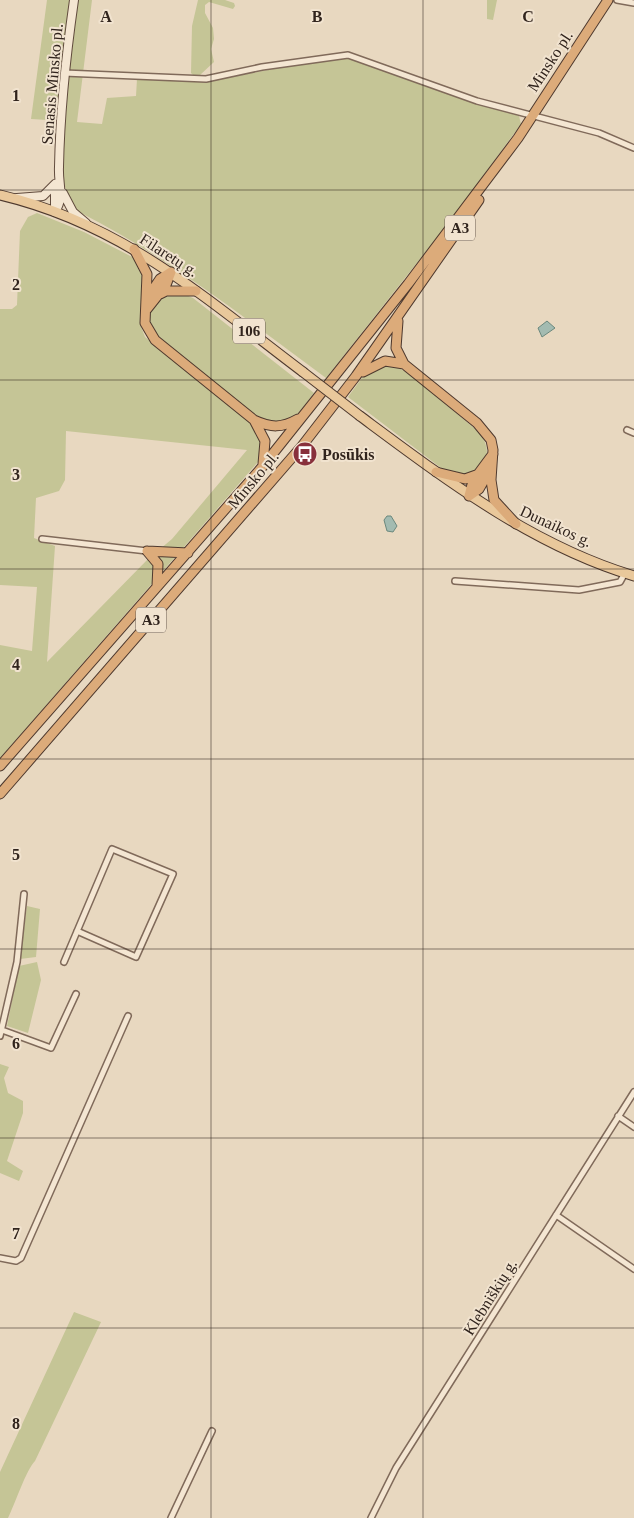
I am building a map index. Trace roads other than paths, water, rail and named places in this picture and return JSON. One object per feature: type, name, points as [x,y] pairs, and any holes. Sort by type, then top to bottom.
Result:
[{"type":"highway","name":"Minsko pl.","points":[[0,766],[262,466],[408,284],[518,138],[608,0]]},
{"type":"highway","name":"Minsko pl.","points":[[0,794],[263,492],[356,376],[499,171],[518,138]]},
{"type":"highway","points":[[134,249],[147,274],[145,324],[154,340],[254,420],[268,426],[279,427],[285,426],[302,416]]},
{"type":"highway","points":[[147,300],[160,279],[171,272]]},
{"type":"highway","points":[[145,312],[170,278],[171,272]]},
{"type":"highway","points":[[157,296],[166,291],[196,291]]},
{"type":"highway","points":[[399,316],[395,339],[396,348],[404,364],[483,429],[491,440],[494,500],[516,524]]},
{"type":"highway","points":[[356,376],[379,362],[390,361],[404,364]]},
{"type":"highway","points":[[254,420],[266,441],[262,466]]},
{"type":"highway","points":[[469,496],[471,486],[479,473],[493,459]]},
{"type":"highway","points":[[469,496],[479,489],[493,459]]},
{"type":"highway","points":[[436,472],[465,479],[479,473]]},
{"type":"highway","points":[[147,551],[188,553]]},
{"type":"highway","points":[[147,551],[156,560],[160,570],[157,588]]},
{"type":"main road","name":"Senasis Minsko pl.","points":[[55,212],[55,184],[58,171],[64,74],[74,0]]},
{"type":"main road","name":"Senasis Minsko pl.","points":[[55,212],[61,201],[62,190],[58,171]]},
{"type":"main road","points":[[13,198],[43,196],[55,184]]},
{"type":"main road","points":[[62,190],[69,207],[87,225]]},
{"type":"main road","name":"Filaretų g.","points":[[0,195],[55,212],[87,225],[134,249],[171,272],[436,472]]},
{"type":"main road","name":"106","points":[[436,472],[469,496]]},
{"type":"main road","name":"Dunaikos g.","points":[[469,496],[516,524],[630,574]]},
{"type":"street","points":[[618,0],[634,3]]},
{"type":"street","points":[[64,74],[206,79],[271,66],[348,55],[477,101],[599,133],[634,148]]},
{"type":"street","points":[[627,430],[634,433]]},
{"type":"street","points":[[42,539],[147,551]]},
{"type":"street","points":[[455,581],[579,590],[620,582],[630,574]]},
{"type":"street","points":[[64,962],[112,849],[173,874],[136,957],[78,931]]},
{"type":"street","points":[[0,1036],[17,962],[24,894]]},
{"type":"street","points":[[2,1030],[51,1048],[76,994]]},
{"type":"street","points":[[0,1258],[16,1261],[21,1258],[128,1016]]},
{"type":"street","name":"Klebniškių g.","points":[[371,1518],[396,1468],[634,1092]]},
{"type":"street","points":[[618,1116],[634,1127]]},
{"type":"street","points":[[556,1215],[634,1269]]},
{"type":"street","points":[[171,1518],[212,1431]]},
{"type":"place","name":"Posūkis","points":[[305,454]]}]
